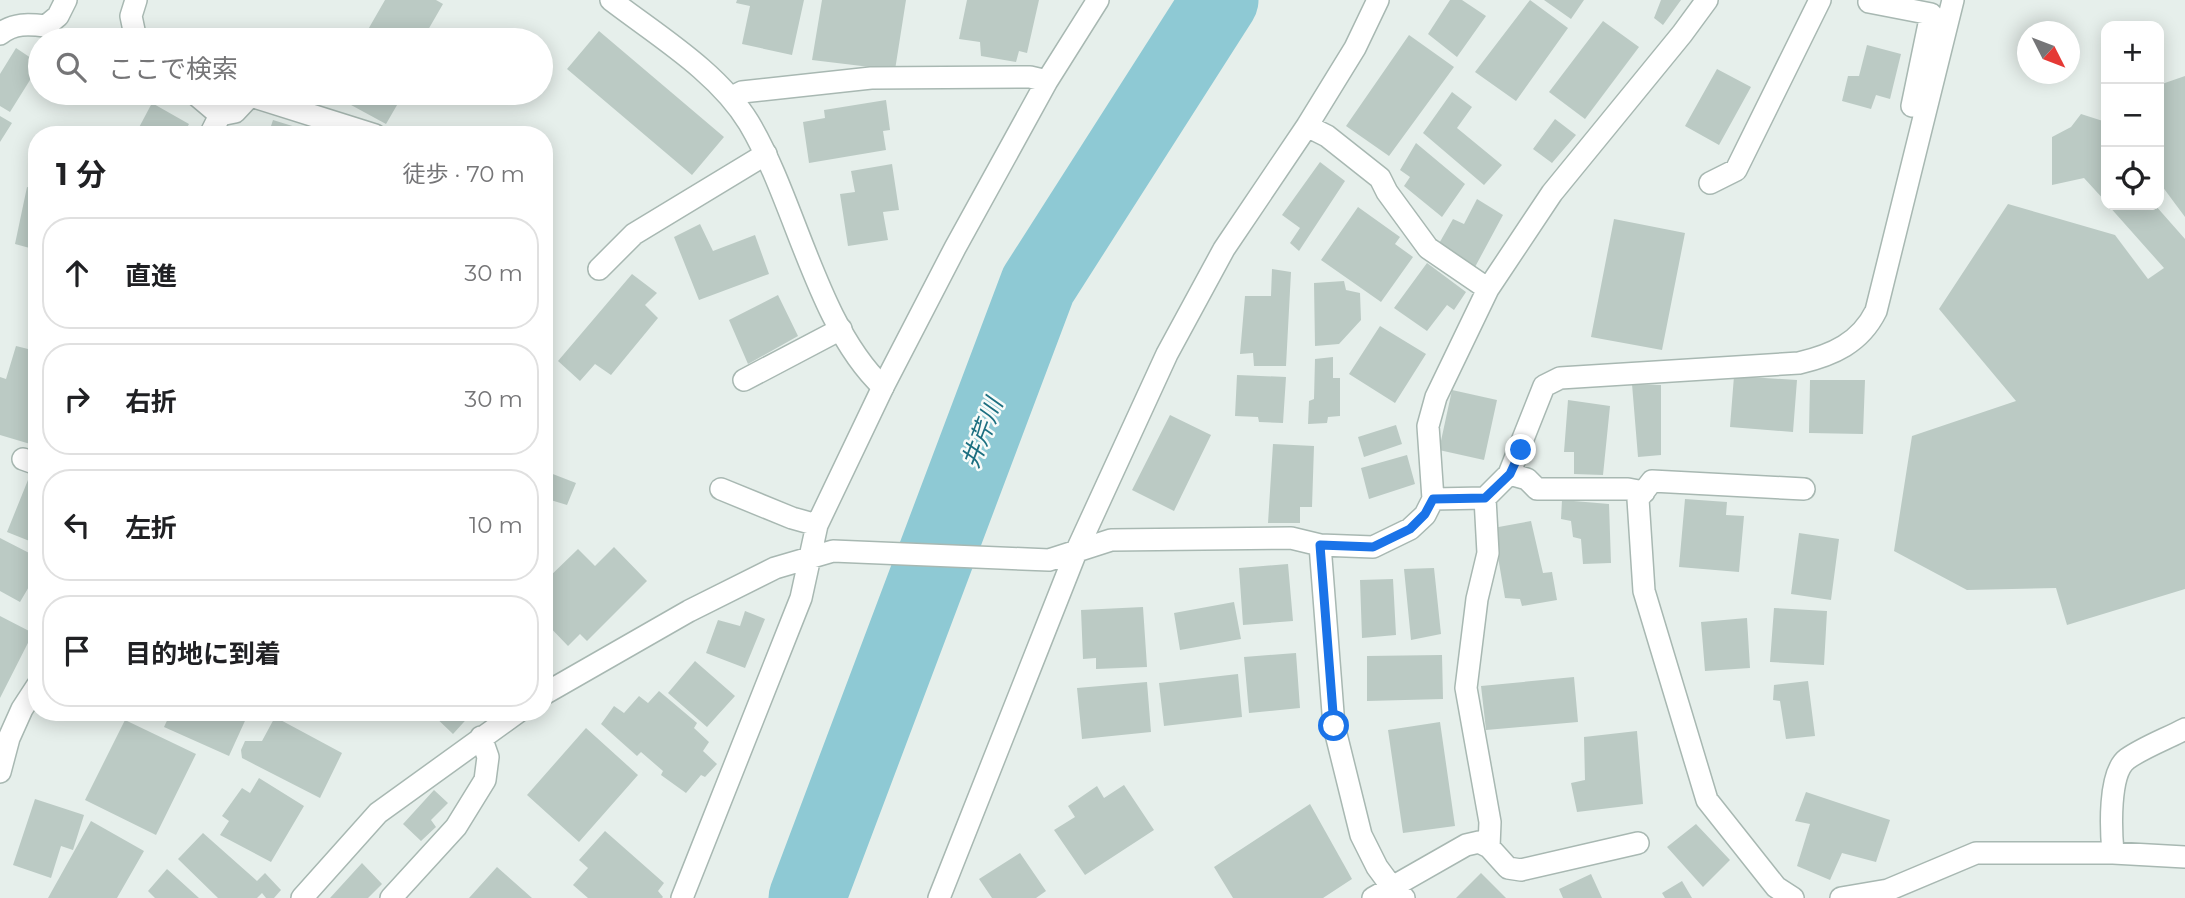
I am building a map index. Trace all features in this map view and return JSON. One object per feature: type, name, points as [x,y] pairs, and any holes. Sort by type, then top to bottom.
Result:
[{"type":"street","points":[[0,34],[8,28],[23,24],[46,26],[58,16],[66,0]]},
{"type":"street","points":[[134,28],[131,16],[136,0]]},
{"type":"street","points":[[611,0],[710,76],[732,97],[766,154],[822,290],[841,329],[866,371],[883,387]]},
{"type":"street","points":[[682,898],[801,598],[817,525],[954,248],[1047,81],[1098,0]]},
{"type":"street","points":[[939,898],[1076,552],[1167,354],[1224,249],[1307,126],[1354,48],[1378,0]]},
{"type":"street","points":[[553,689],[689,611],[775,568],[833,551],[1049,560],[1111,540],[1292,538],[1320,545],[1373,547],[1410,529],[1425,514],[1433,499],[1428,426],[1436,397],[1488,289],[1552,193],[1707,0]]},
{"type":"street","points":[[1710,183],[1736,170],[1820,0]]},
{"type":"street","points":[[1870,0],[1869,2],[1931,14],[1912,106]]},
{"type":"street","points":[[1433,499],[1485,498],[1510,474],[1544,386],[1560,379],[1799,363],[1830,356],[1867,329],[1877,312],[1953,0]]},
{"type":"street","points":[[732,97],[742,92],[871,78],[1030,77],[1047,81]]},
{"type":"street","points":[[208,105],[220,115]]},
{"type":"street","points":[[220,115],[235,112],[242,105]]},
{"type":"street","points":[[285,105],[348,126]]},
{"type":"street","points":[[214,126],[220,115]]},
{"type":"street","points":[[1307,126],[1326,136],[1380,177],[1387,192],[1428,248],[1488,289]]},
{"type":"street","points":[[599,269],[634,234],[766,154]]},
{"type":"street","points":[[744,380],[841,329]]},
{"type":"street","points":[[1510,474],[1527,480],[1537,489],[1628,489],[1644,492]]},
{"type":"street","points":[[1793,898],[1776,887],[1707,800],[1644,591],[1638,499],[1651,481],[1804,489]]},
{"type":"street","points":[[721,489],[792,519],[817,525]]},
{"type":"street","points":[[1485,498],[1488,554],[1477,599],[1466,688],[1490,822],[1489,847]]},
{"type":"street","points":[[1320,545],[1334,726],[1361,835],[1377,867],[1398,892]]},
{"type":"street","points":[[0,779],[9,738],[28,700]]},
{"type":"street","points":[[302,898],[378,813],[505,721]]},
{"type":"street","points":[[2113,853],[2111,831],[2116,774],[2125,760],[2185,729]]},
{"type":"street","points":[[391,898],[456,827],[485,780],[488,757],[481,737]]},
{"type":"street","points":[[1373,898],[1398,892],[1466,845],[1479,842],[1489,847],[1508,869],[1521,870],[1638,843]]},
{"type":"street","points":[[1841,898],[1888,890],[1976,853],[2113,853],[2185,857]]},
{"type":"building","points":[[385,0],[436,0],[443,4],[429,28],[369,28]]},
{"type":"building","points":[[737,0],[804,0],[792,55],[742,44],[750,6],[736,3]]},
{"type":"building","points":[[822,0],[906,0],[895,70],[812,60]]},
{"type":"building","points":[[967,0],[1039,0],[1027,53],[1019,51],[1016,62],[981,56],[980,42],[959,39]]},
{"type":"building","points":[[1450,0],[1462,0],[1486,16],[1457,57],[1428,34]]},
{"type":"building","points":[[1530,0],[1568,28],[1516,101],[1475,72]]},
{"type":"building","points":[[1544,0],[1584,0],[1571,19]]},
{"type":"building","points":[[1661,0],[1681,0],[1663,25],[1654,18]]},
{"type":"building","points":[[1603,21],[1639,47],[1585,119],[1549,92]]},
{"type":"building","points":[[599,31],[724,137],[692,175],[567,69]]},
{"type":"building","points":[[1409,35],[1454,67],[1389,156],[1346,126]]},
{"type":"building","points":[[1867,45],[1901,54],[1890,99],[1876,95],[1871,109],[1842,101],[1848,76],[1859,76]]},
{"type":"building","points":[[16,48],[28,56],[28,83],[10,112],[0,106],[0,74]]},
{"type":"building","points":[[1717,69],[1751,87],[1719,145],[1685,126]]},
{"type":"building","points":[[2185,76],[2185,217],[2164,189],[2164,83]]},
{"type":"building","points":[[1452,92],[1472,107],[1457,128],[1502,165],[1484,185],[1423,133]]},
{"type":"building","points":[[886,100],[890,130],[883,131],[886,150],[809,163],[803,122],[825,118],[824,110]]},
{"type":"building","points":[[151,105],[189,124],[188,126],[140,126]]},
{"type":"building","points":[[351,105],[397,105],[386,124]]},
{"type":"building","points":[[2081,114],[2101,120],[2101,197],[2084,178],[2052,185],[2052,137],[2071,127]]},
{"type":"building","points":[[0,116],[12,123],[0,142]]},
{"type":"building","points":[[1555,119],[1576,135],[1552,163],[1533,149]]},
{"type":"building","points":[[273,120],[292,126],[271,126]]},
{"type":"building","points":[[1416,143],[1465,184],[1442,217],[1404,186],[1410,177],[1400,170]]},
{"type":"building","points":[[1320,162],[1345,181],[1299,251],[1290,243],[1300,228],[1282,215]]},
{"type":"building","points":[[892,164],[899,210],[883,212],[888,240],[848,246],[840,194],[855,192],[851,171]]},
{"type":"building","points":[[27,187],[28,187],[28,248],[15,244]]},
{"type":"building","points":[[1477,199],[1503,215],[1475,267],[1437,247],[1453,219],[1464,224]]},
{"type":"building","points":[[2008,204],[2115,235],[2148,279],[2164,268],[2112,210],[2159,210],[2185,239],[2185,589],[2067,625],[2056,588],[1967,590],[1894,551],[1912,436],[2016,401],[1939,309]]},
{"type":"building","points":[[1358,207],[1400,237],[1395,244],[1413,257],[1381,302],[1321,260]]},
{"type":"building","points":[[1614,219],[1685,233],[1662,350],[1591,337]]},
{"type":"building","points":[[700,224],[713,251],[755,235],[769,274],[699,300],[674,237]]},
{"type":"building","points":[[1427,263],[1466,292],[1454,310],[1447,305],[1427,331],[1394,308]]},
{"type":"building","points":[[1272,269],[1291,272],[1286,366],[1254,366],[1253,353],[1240,354],[1245,296],[1271,296]]},
{"type":"building","points":[[632,274],[657,293],[645,305],[658,318],[611,375],[595,364],[580,381],[558,361]]},
{"type":"building","points":[[1344,281],[1346,290],[1360,293],[1361,320],[1339,344],[1315,346],[1314,283]]},
{"type":"building","points":[[778,295],[798,336],[748,364],[729,320]]},
{"type":"building","points":[[1380,326],[1426,354],[1395,403],[1349,374]]},
{"type":"building","points":[[16,346],[28,349],[28,443],[0,435],[0,377],[6,379]]},
{"type":"building","points":[[1333,357],[1333,378],[1340,378],[1340,416],[1328,417],[1327,423],[1308,424],[1309,401],[1314,399],[1315,359]]},
{"type":"building","points":[[1237,375],[1286,377],[1283,423],[1259,422],[1258,417],[1235,416]]},
{"type":"building","points":[[1734,376],[1797,380],[1793,432],[1730,427]]},
{"type":"building","points":[[1810,380],[1865,380],[1863,434],[1809,433]]},
{"type":"building","points":[[1632,384],[1661,385],[1661,455],[1638,457]]},
{"type":"building","points":[[1452,390],[1497,400],[1484,460],[1439,450]]},
{"type":"building","points":[[1568,400],[1610,406],[1603,475],[1574,474],[1574,452],[1564,452]]},
{"type":"building","points":[[1170,415],[1211,435],[1174,511],[1132,490]]},
{"type":"building","points":[[1396,425],[1402,444],[1364,457],[1358,437]]},
{"type":"building","points":[[1273,444],[1314,446],[1312,507],[1300,507],[1300,523],[1268,523]]},
{"type":"building","points":[[1407,455],[1415,484],[1369,499],[1361,468]]},
{"type":"building","points":[[553,474],[576,483],[567,505],[553,501]]},
{"type":"building","points":[[28,480],[28,540],[7,532]]},
{"type":"building","points":[[1685,499],[1727,502],[1726,515],[1744,516],[1739,572],[1679,567]]},
{"type":"building","points":[[1562,500],[1609,504],[1611,563],[1583,564],[1581,539],[1573,537],[1571,521],[1561,519]]},
{"type":"building","points":[[1531,521],[1543,573],[1552,572],[1557,600],[1522,606],[1520,599],[1505,598],[1493,528]]},
{"type":"building","points":[[1799,533],[1839,539],[1831,600],[1791,594]]},
{"type":"building","points":[[0,538],[28,552],[28,588],[20,602],[0,591]]},
{"type":"building","points":[[614,547],[647,581],[587,641],[580,634],[568,646],[553,630],[553,573],[578,549],[595,566]]},
{"type":"building","points":[[1288,564],[1293,621],[1243,625],[1239,568]]},
{"type":"building","points":[[1434,568],[1441,634],[1411,640],[1404,569]]},
{"type":"building","points":[[1393,579],[1396,635],[1362,638],[1360,580]]},
{"type":"building","points":[[1234,602],[1241,639],[1180,650],[1174,613]]},
{"type":"building","points":[[1143,607],[1147,667],[1096,669],[1096,658],[1083,659],[1081,610]]},
{"type":"building","points":[[1774,608],[1827,611],[1824,665],[1770,662]]},
{"type":"building","points":[[745,611],[765,619],[745,668],[706,653],[718,620],[740,626]]},
{"type":"building","points":[[0,616],[28,630],[28,643],[0,698]]},
{"type":"building","points":[[1747,618],[1750,668],[1705,671],[1701,622]]},
{"type":"building","points":[[1296,653],[1300,708],[1249,713],[1244,657]]},
{"type":"building","points":[[1442,655],[1443,699],[1367,701],[1367,656]]},
{"type":"building","points":[[695,661],[735,696],[707,727],[668,693]]},
{"type":"building","points":[[1238,674],[1242,717],[1164,726],[1159,683]]},
{"type":"building","points":[[1574,677],[1578,722],[1486,730],[1481,686]]},
{"type":"building","points":[[1808,681],[1815,736],[1786,739],[1780,701],[1773,700],[1774,685]]},
{"type":"building","points":[[1147,682],[1151,732],[1082,739],[1077,688]]},
{"type":"building","points":[[659,691],[697,723],[694,728],[709,742],[703,751],[717,764],[705,777],[701,775],[686,793],[661,775],[663,771],[641,752],[637,756],[601,724],[614,706],[624,713],[639,696],[648,703]]},
{"type":"building","points":[[124,721],[196,754],[156,835],[85,800]]},
{"type":"building","points":[[167,721],[245,721],[229,756],[164,727]]},
{"type":"building","points":[[273,721],[282,721],[342,753],[320,798],[242,758],[241,750],[245,741],[262,741]]},
{"type":"building","points":[[439,721],[465,721],[453,734]]},
{"type":"building","points":[[1440,722],[1455,826],[1403,833],[1388,730]]},
{"type":"building","points":[[586,728],[638,775],[579,842],[527,795]]},
{"type":"building","points":[[1637,731],[1643,804],[1577,812],[1571,783],[1585,780],[1584,737]]},
{"type":"building","points":[[259,778],[304,806],[271,862],[220,835],[229,821],[222,816],[242,788],[250,793]]},
{"type":"building","points":[[1124,785],[1154,830],[1085,875],[1054,830],[1075,817],[1068,806],[1097,786],[1104,798]]},
{"type":"building","points":[[434,790],[448,803],[431,820],[436,827],[421,841],[403,824]]},
{"type":"building","points":[[1806,792],[1890,820],[1876,862],[1842,853],[1830,880],[1797,866],[1810,824],[1795,821]]},
{"type":"building","points":[[35,799],[84,815],[73,850],[61,846],[51,878],[13,865]]},
{"type":"building","points":[[1310,804],[1352,879],[1323,898],[1233,898],[1214,867]]},
{"type":"building","points":[[91,821],[144,851],[117,898],[48,898]]},
{"type":"building","points":[[1696,824],[1730,860],[1703,887],[1667,847]]},
{"type":"building","points":[[605,831],[664,883],[658,891],[662,898],[588,898],[573,885],[588,868],[579,860]]},
{"type":"building","points":[[203,833],[257,881],[265,873],[281,890],[274,898],[266,898],[262,893],[257,898],[218,898],[178,859]]},
{"type":"building","points":[[1020,853],[1046,891],[1036,898],[992,898],[979,879]]},
{"type":"building","points":[[362,863],[382,884],[368,898],[330,898]]},
{"type":"building","points":[[497,867],[532,898],[469,898]]},
{"type":"building","points":[[167,869],[199,898],[155,898],[148,891]]},
{"type":"building","points":[[1481,873],[1506,898],[1456,898]]},
{"type":"building","points":[[1591,874],[1602,898],[1563,898],[1559,889]]},
{"type":"building","points":[[1682,881],[1692,898],[1665,898],[1662,893]]},
{"type":"waterway","name":"井芹川","points":[[807,898],[1038,285],[1220,0]]},
{"type":"route","points":[[1334,726],[1320,545],[1373,547],[1410,529],[1425,514],[1433,499],[1485,498],[1510,474],[1521,450]]}]
